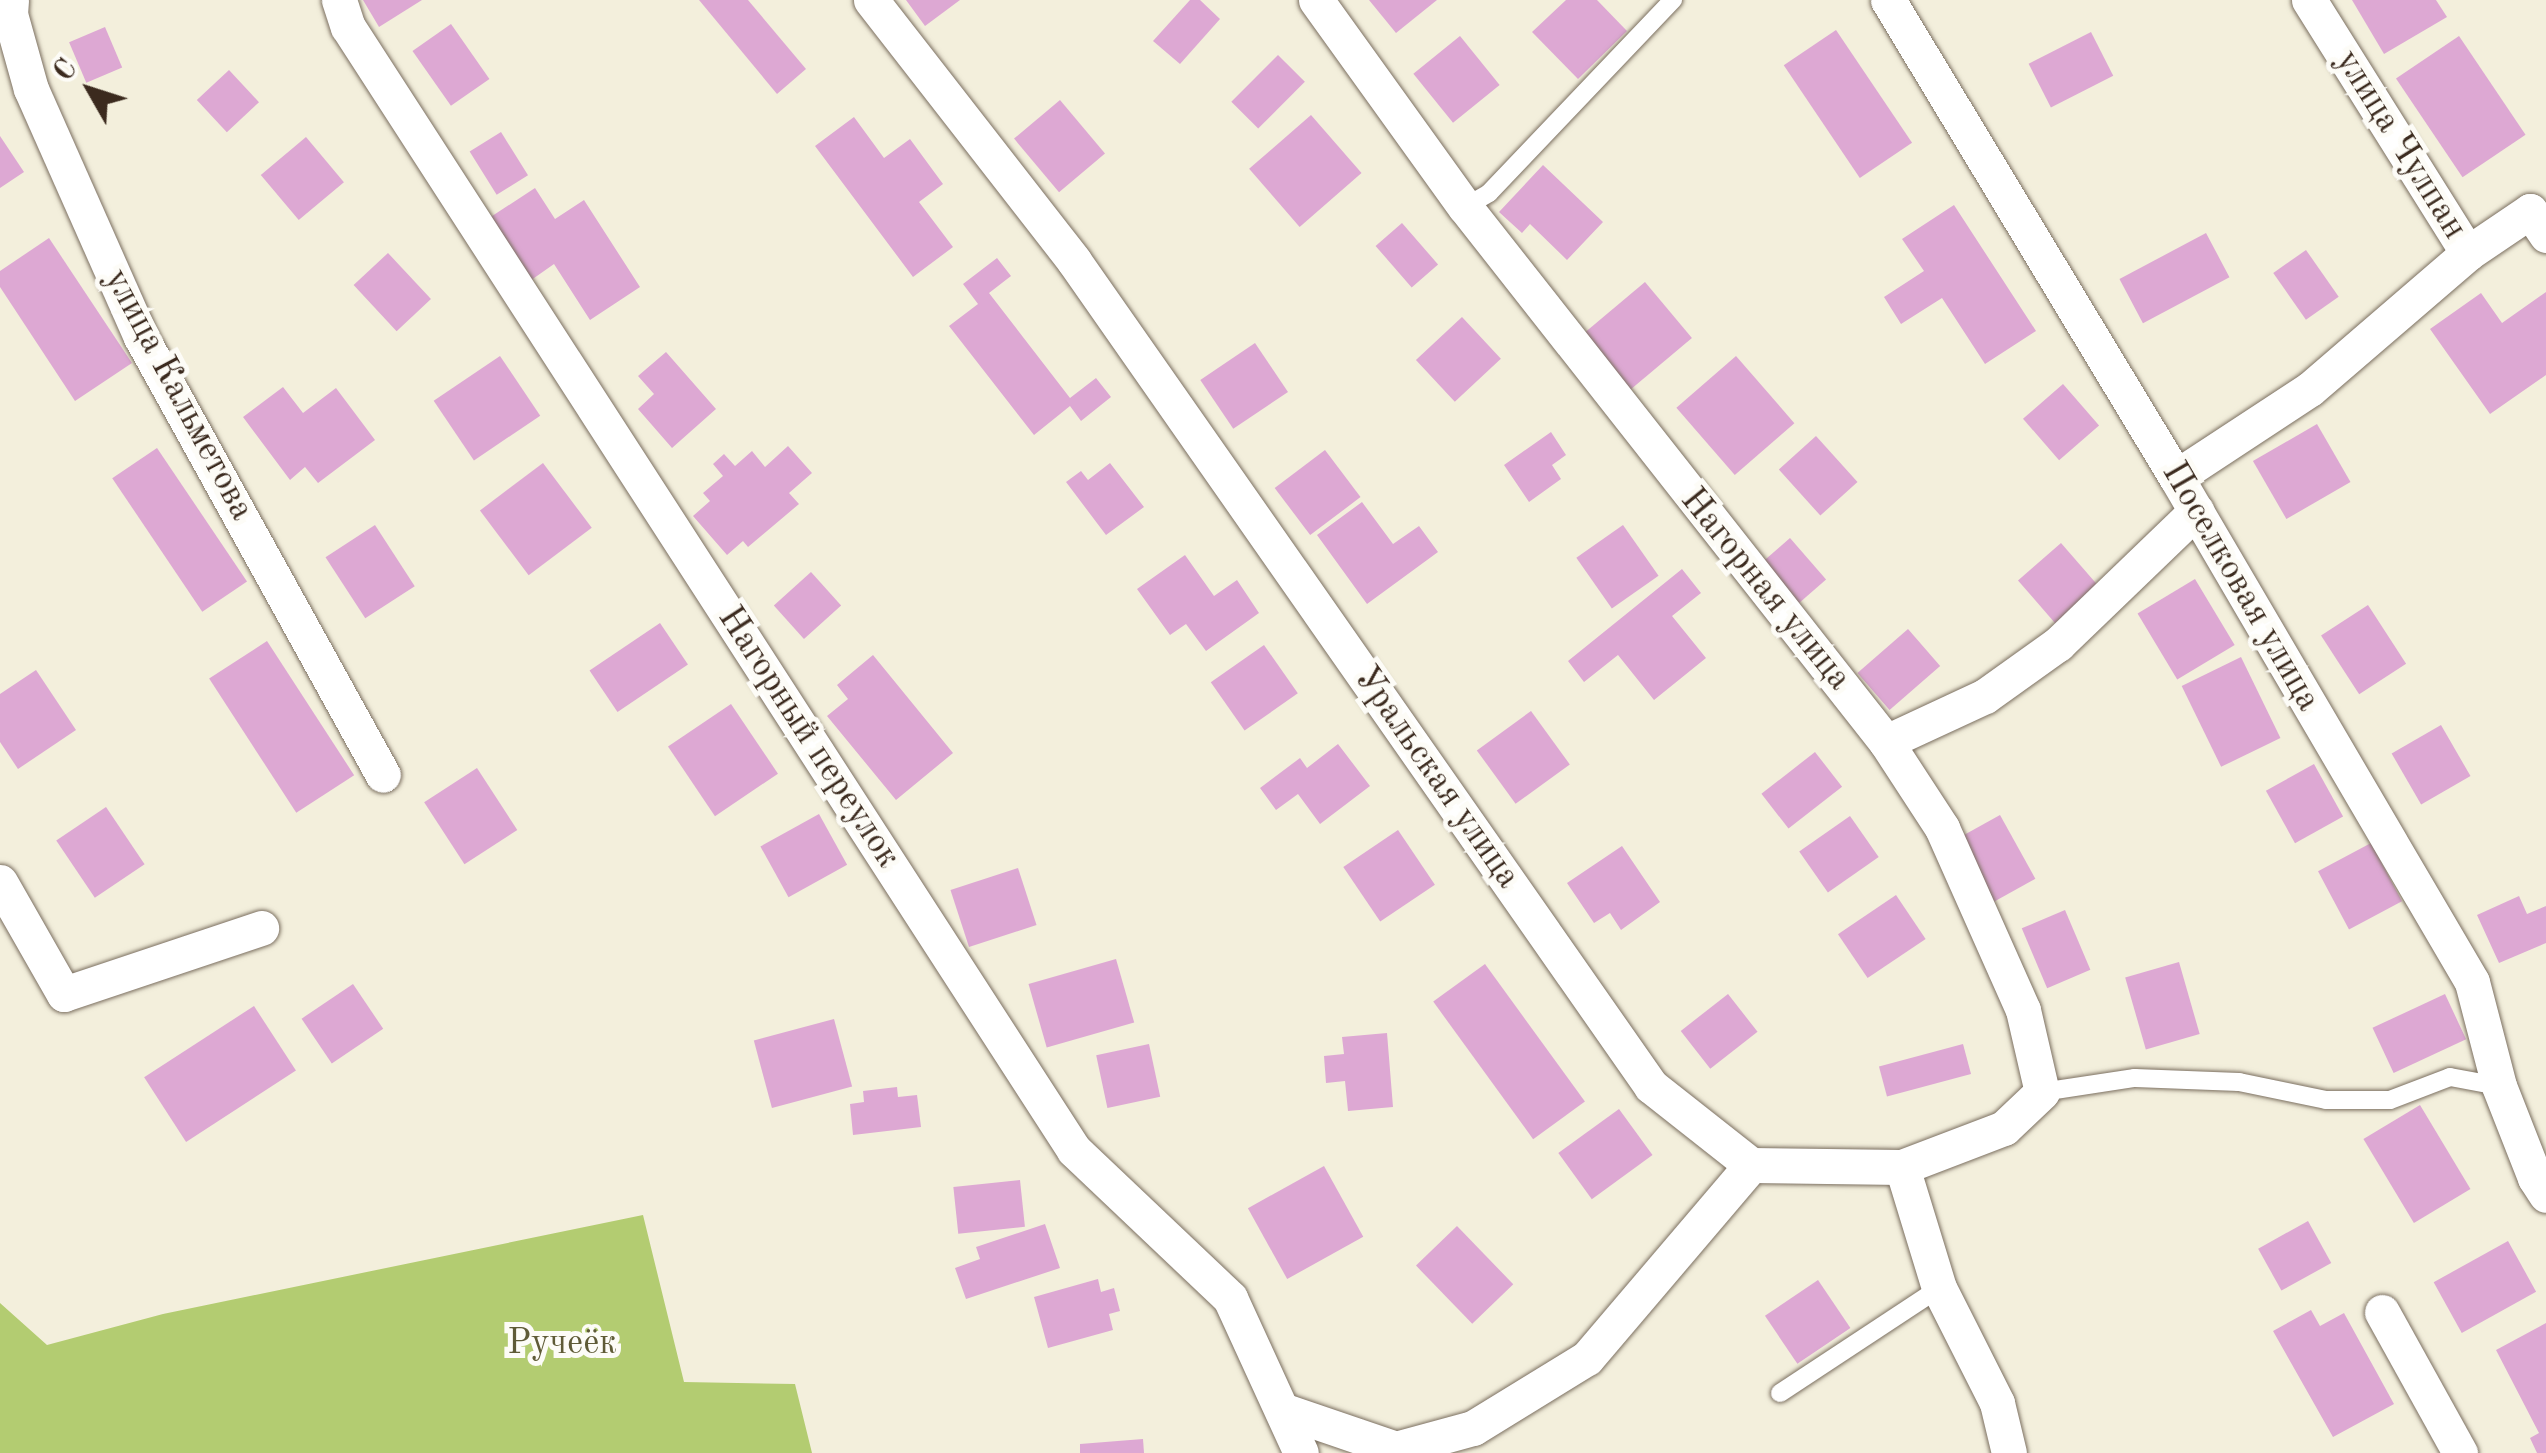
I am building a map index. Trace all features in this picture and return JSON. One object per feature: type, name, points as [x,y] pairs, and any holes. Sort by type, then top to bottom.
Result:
[{"type":"street","name":"улица Кальметова","points":[[11,0],[10,14],[31,88],[141,337],[383,775]]},
{"type":"street","name":"Нагорный переулок","points":[[339,0],[358,44],[1074,1150],[1230,1298],[1301,1453]]},
{"type":"street","name":"Уральская улица","points":[[871,0],[1074,260],[1652,1086],[1751,1165]]},
{"type":"street","name":"Нагорная улица","points":[[1316,0],[1464,207],[1886,742],[1942,828],[2015,992],[2042,1092]]},
{"type":"street","name":"Поселковая улица","points":[[1888,0],[2196,510],[2472,982],[2499,1086],[2535,1178],[2546,1195]]},
{"type":"street","name":"улица Чулпан","points":[[2308,0],[2468,253],[2541,215]]},
{"type":"street","points":[[2176,477],[2310,389],[2468,253]]},
{"type":"street","points":[[1886,742],[1985,696],[2058,644],[2196,510]]},
{"type":"street","points":[[0,882],[64,994],[261,928]]},
{"type":"street","points":[[1284,1411],[1396,1449],[1472,1428],[1587,1358],[1751,1165],[1902,1167],[2004,1128],[2042,1092]]},
{"type":"street","points":[[1902,1167],[1939,1288],[1997,1403],[2009,1453]]},
{"type":"street","points":[[2382,1312],[2460,1453]]},
{"type":"lane","points":[[1464,207],[1489,194],[1673,0]]},
{"type":"lane","points":[[2042,1092],[2135,1078],[2239,1082],[2326,1100],[2390,1100],[2450,1077],[2499,1086]]},
{"type":"lane","points":[[1780,1394],[1939,1288]]},
{"type":"green space","name":"Ручеёк","points":[[643,1215],[684,1382],[795,1384],[812,1453],[0,1453],[0,1303],[47,1345],[163,1314]]},
{"type":"building","points":[[363,0],[422,0],[379,27]]},
{"type":"building","points":[[699,0],[748,0],[806,69],[777,94]]},
{"type":"building","points":[[906,0],[960,0],[925,26]]},
{"type":"building","points":[[1190,0],[1200,0],[1220,19],[1180,64],[1153,41]]},
{"type":"building","points":[[1369,0],[1437,0],[1396,33]]},
{"type":"building","points":[[1566,0],[1597,0],[1627,31],[1578,79],[1532,32]]},
{"type":"building","points":[[2352,0],[2436,0],[2447,17],[2384,54]]},
{"type":"building","points":[[451,24],[489,79],[451,106],[412,51]]},
{"type":"building","points":[[105,27],[122,68],[86,83],[69,42]]},
{"type":"building","points":[[1836,30],[1912,143],[1860,178],[1784,65]]},
{"type":"building","points":[[2091,32],[2113,76],[2051,107],[2029,64]]},
{"type":"building","points":[[1460,36],[1500,85],[1453,123],[1413,74]]},
{"type":"building","points":[[2459,36],[2526,135],[2463,177],[2396,78]]},
{"type":"building","points":[[1278,55],[1305,82],[1258,129],[1231,102]]},
{"type":"building","points":[[229,70],[259,102],[227,132],[197,100]]},
{"type":"building","points":[[1060,100],[1105,154],[1059,192],[1014,139]]},
{"type":"building","points":[[1311,115],[1362,173],[1300,227],[1249,169]]},
{"type":"building","points":[[854,117],[884,158],[910,139],[943,184],[919,202],[953,247],[913,277],[815,146]]},
{"type":"building","points":[[501,132],[528,175],[497,195],[470,152]]},
{"type":"building","points":[[0,136],[24,172],[0,188]]},
{"type":"building","points":[[306,137],[344,182],[299,220],[261,175]]},
{"type":"building","points":[[1543,165],[1603,222],[1567,260],[1530,224],[1522,233],[1499,212]]},
{"type":"building","points":[[535,188],[555,219],[584,200],[640,287],[590,320],[554,264],[527,283],[486,220]]},
{"type":"building","points":[[1954,205],[2036,331],[1985,364],[1942,298],[1901,324],[1884,297],[1924,271],[1902,239]]},
{"type":"building","points":[[1402,223],[1438,265],[1412,287],[1376,246]]},
{"type":"building","points":[[2206,233],[2229,277],[2143,323],[2119,279]]},
{"type":"building","points":[[49,238],[132,363],[75,401],[0,287],[0,271]]},
{"type":"building","points":[[2306,250],[2339,297],[2306,320],[2273,273]]},
{"type":"building","points":[[388,253],[431,299],[397,331],[354,285]]},
{"type":"building","points":[[997,258],[1011,276],[989,293],[1070,398],[1096,378],[1111,397],[1081,421],[1070,406],[1034,435],[949,326],[978,304],[963,284]]},
{"type":"building","points":[[1645,282],[1692,338],[1629,391],[1582,335]]},
{"type":"building","points":[[2546,292],[2546,375],[2490,414],[2430,329],[2481,293],[2502,323]]},
{"type":"building","points":[[1462,317],[1501,359],[1455,402],[1416,360]]},
{"type":"building","points":[[1255,343],[1288,392],[1233,429],[1200,380]]},
{"type":"building","points":[[666,352],[716,409],[672,448],[638,409],[654,394],[638,376]]},
{"type":"building","points":[[500,356],[540,416],[474,460],[434,401]]},
{"type":"building","points":[[1736,356],[1794,423],[1735,475],[1676,408]]},
{"type":"building","points":[[2063,384],[2099,426],[2059,460],[2023,419]]},
{"type":"building","points":[[283,387],[303,413],[336,388],[375,440],[318,483],[305,467],[290,480],[243,417]]},
{"type":"building","points":[[2317,424],[2350,482],[2286,519],[2253,461]]},
{"type":"building","points":[[1551,432],[1566,455],[1552,465],[1561,479],[1529,502],[1504,465]]},
{"type":"building","points":[[1816,436],[1857,482],[1820,516],[1779,469]]},
{"type":"building","points":[[788,446],[812,473],[789,493],[799,504],[748,547],[743,541],[727,555],[693,516],[710,501],[703,493],[723,476],[713,464],[724,454],[735,466],[752,451],[765,467]]},
{"type":"building","points":[[157,448],[247,581],[202,612],[112,478]]},
{"type":"building","points":[[1325,450],[1361,497],[1310,535],[1275,488]]},
{"type":"building","points":[[543,463],[592,528],[529,575],[480,511]]},
{"type":"building","points":[[1110,463],[1144,507],[1106,535],[1066,482],[1081,471],[1088,480]]},
{"type":"building","points":[[1362,502],[1393,544],[1419,526],[1438,552],[1367,604],[1317,535]]},
{"type":"building","points":[[375,525],[415,586],[365,618],[326,557]]},
{"type":"building","points":[[1623,525],[1659,576],[1612,608],[1576,558]]},
{"type":"building","points":[[1790,538],[1826,580],[1797,604],[1761,563]]},
{"type":"building","points":[[2061,543],[2099,587],[2056,624],[2018,580]]},
{"type":"building","points":[[1185,555],[1214,596],[1237,580],[1259,613],[1206,651],[1186,624],[1170,635],[1137,589]]},
{"type":"building","points":[[1682,569],[1701,593],[1672,616],[1706,658],[1654,700],[1618,655],[1584,682],[1568,661]]},
{"type":"building","points":[[811,572],[841,605],[804,639],[774,605]]},
{"type":"building","points":[[2195,579],[2235,645],[2177,680],[2138,614]]},
{"type":"building","points":[[2368,605],[2406,664],[2359,694],[2321,635]]},
{"type":"building","points":[[660,623],[688,664],[617,712],[590,671]]},
{"type":"building","points":[[1908,629],[1940,666],[1890,710],[1857,673]]},
{"type":"building","points":[[267,641],[354,775],[296,813],[209,679]]},
{"type":"building","points":[[1264,645],[1298,693],[1245,731],[1211,682]]},
{"type":"building","points":[[873,655],[953,753],[896,800],[827,716],[848,699],[837,685]]},
{"type":"building","points":[[2241,657],[2280,738],[2221,767],[2182,686]]},
{"type":"building","points":[[36,670],[76,730],[18,769],[0,742],[0,694]]},
{"type":"building","points":[[731,704],[778,774],[715,816],[668,746]]},
{"type":"building","points":[[1531,711],[1570,764],[1516,804],[1477,750]]},
{"type":"building","points":[[2441,725],[2470,776],[2421,805],[2392,754]]},
{"type":"building","points":[[1338,744],[1370,786],[1320,824],[1298,794],[1276,810],[1260,788],[1300,758],[1307,768]]},
{"type":"building","points":[[1815,752],[1842,787],[1789,829],[1761,794]]},
{"type":"building","points":[[2314,764],[2343,816],[2295,843],[2266,791]]},
{"type":"building","points":[[477,768],[517,830],[464,864],[424,802]]},
{"type":"building","points":[[106,807],[145,864],[95,898],[56,841]]},
{"type":"building","points":[[819,814],[847,865],[789,897],[760,846]]},
{"type":"building","points":[[2000,815],[2035,879],[1990,904],[1955,840]]},
{"type":"building","points":[[1850,816],[1879,857],[1828,893],[1799,852]]},
{"type":"building","points":[[1398,830],[1435,885],[1380,922],[1343,867]]},
{"type":"building","points":[[2371,843],[2402,901],[2349,929],[2318,871]]},
{"type":"building","points":[[1622,846],[1660,902],[1621,930],[1610,913],[1594,923],[1567,883]]},
{"type":"building","points":[[1018,868],[1037,925],[969,947],[950,890]]},
{"type":"building","points":[[1896,895],[1926,939],[1868,978],[1838,934]]},
{"type":"building","points":[[2519,896],[2527,914],[2546,906],[2546,943],[2499,963],[2477,915]]},
{"type":"building","points":[[2065,910],[2090,970],[2047,988],[2022,928]]},
{"type":"building","points":[[1116,959],[1134,1022],[1047,1048],[1029,984]]},
{"type":"building","points":[[2179,962],[2200,1034],[2146,1050],[2125,977]]},
{"type":"building","points":[[1485,964],[1585,1102],[1533,1139],[1433,1002]]},
{"type":"building","points":[[353,984],[383,1029],[332,1063],[302,1019]]},
{"type":"building","points":[[1728,994],[1758,1032],[1710,1069],[1681,1031]]},
{"type":"building","points":[[2445,994],[2466,1039],[2394,1073],[2372,1028]]},
{"type":"building","points":[[254,1006],[296,1071],[186,1142],[144,1077]]},
{"type":"building","points":[[834,1019],[852,1087],[772,1108],[754,1040]]},
{"type":"building","points":[[1387,1033],[1393,1107],[1348,1111],[1345,1081],[1326,1083],[1324,1056],[1344,1054],[1342,1037]]},
{"type":"building","points":[[1149,1044],[1160,1097],[1107,1108],[1096,1055]]},
{"type":"building","points":[[1963,1044],[1971,1074],[1887,1096],[1879,1067]]},
{"type":"building","points":[[897,1087],[898,1097],[917,1095],[921,1127],[853,1135],[850,1104],[864,1102],[863,1091]]},
{"type":"building","points":[[2420,1105],[2470,1189],[2414,1223],[2363,1139]]},
{"type":"building","points":[[1619,1109],[1653,1155],[1592,1199],[1558,1153]]},
{"type":"building","points":[[1324,1166],[1363,1237],[1287,1279],[1248,1208]]},
{"type":"building","points":[[1020,1180],[1025,1227],[958,1234],[953,1187]]},
{"type":"building","points":[[2308,1221],[2331,1263],[2281,1291],[2258,1249]]},
{"type":"building","points":[[1045,1224],[1060,1268],[966,1299],[955,1268],[980,1259],[976,1247]]},
{"type":"building","points":[[1457,1226],[1513,1284],[1472,1324],[1416,1266]]},
{"type":"building","points":[[2508,1241],[2536,1292],[2462,1333],[2434,1282]]},
{"type":"building","points":[[1098,1279],[1101,1292],[1114,1288],[1120,1311],[1109,1314],[1113,1330],[1048,1348],[1034,1297]]},
{"type":"building","points":[[1818,1280],[1850,1328],[1797,1364],[1765,1316]]},
{"type":"building","points":[[2311,1310],[2320,1326],[2344,1313],[2394,1404],[2333,1437],[2273,1331]]},
{"type":"building","points":[[2546,1323],[2546,1453],[2537,1453],[2530,1438],[2539,1433],[2496,1350]]},
{"type":"building","points":[[1143,1439],[1144,1453],[1080,1453],[1080,1444]]}]
